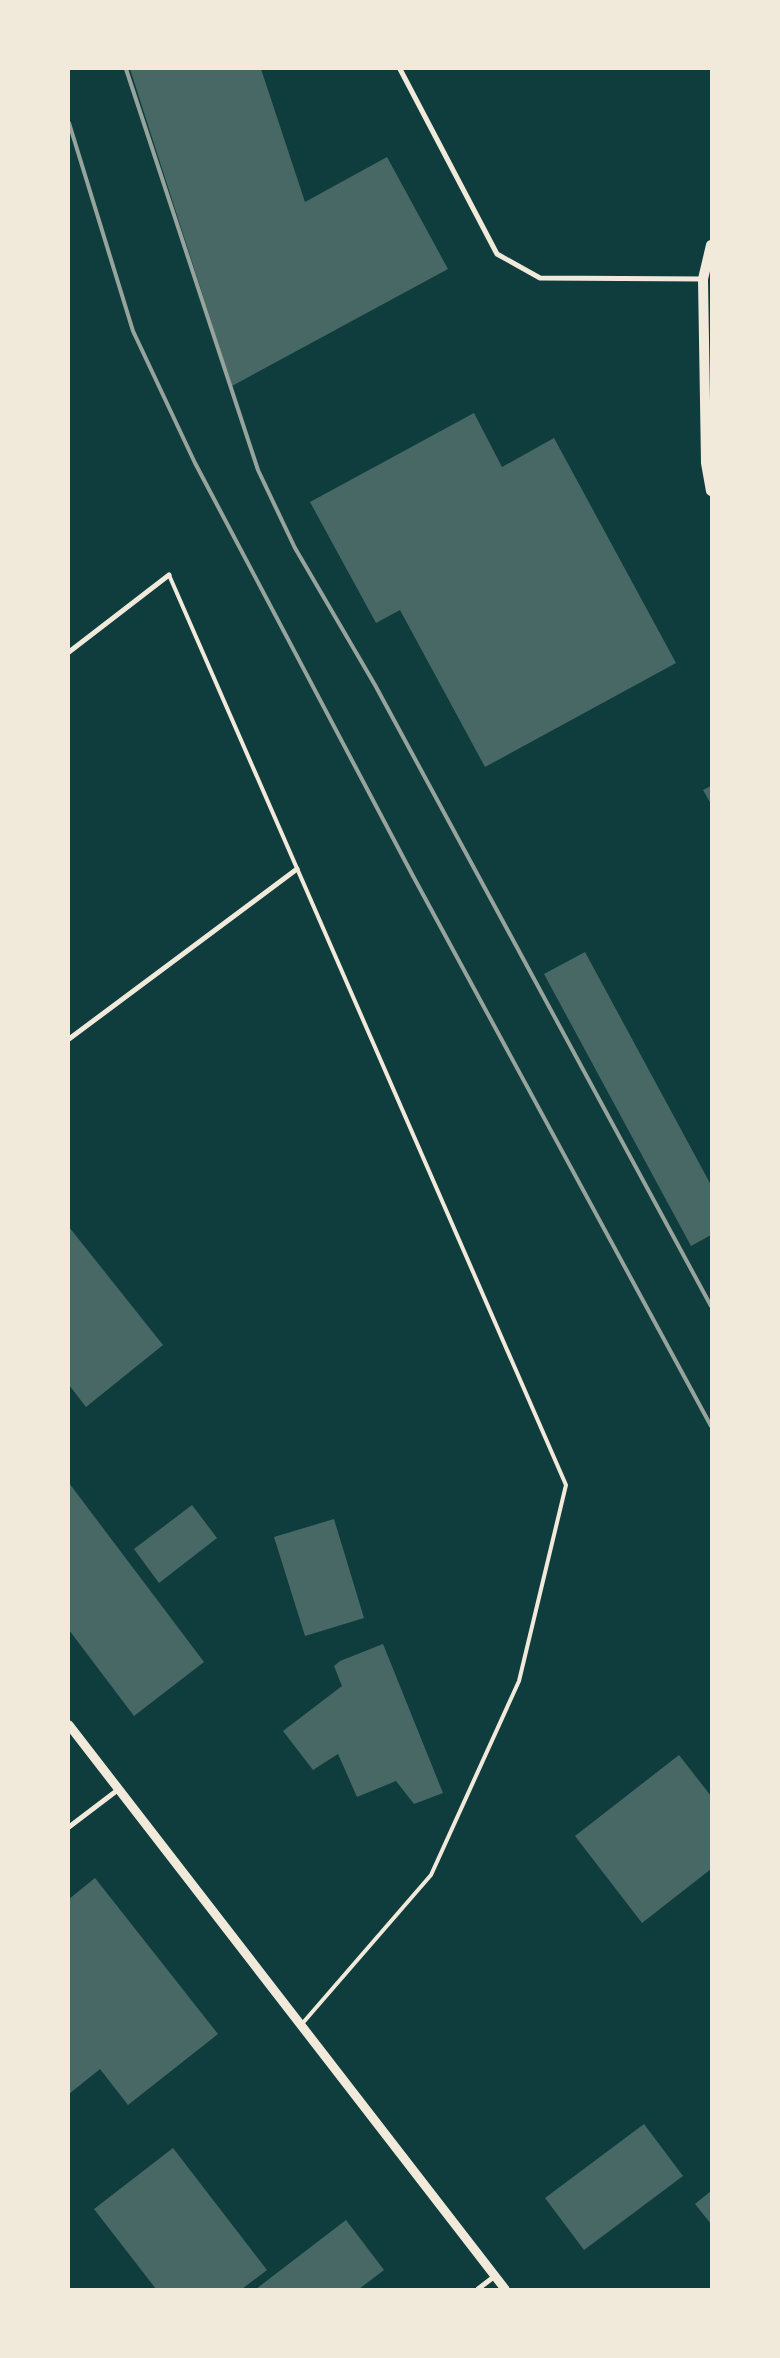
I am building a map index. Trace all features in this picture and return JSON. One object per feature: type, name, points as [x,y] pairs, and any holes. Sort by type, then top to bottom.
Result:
[{"type":"main road","points":[[711,245],[703,279],[706,463],[711,492]]},
{"type":"street","points":[[400,69],[497,254],[540,278],[703,279]]},
{"type":"street","points":[[69,652],[169,575]]},
{"type":"street","points":[[69,1039],[297,868]]},
{"type":"street","points":[[69,1725],[505,2289]]},
{"type":"street","points":[[69,1827],[119,1789]]},
{"type":"street","points":[[478,2289],[495,2276]]},
{"type":"lane","points":[[169,575],[566,1485],[519,1681],[431,1875],[301,2025]]},
{"type":"building","points":[[130,69],[261,69],[305,202],[387,157],[448,269],[232,386]]},
{"type":"building","points":[[474,413],[502,467],[554,438],[676,663],[485,767],[400,610],[376,623],[310,502]]},
{"type":"building","points":[[711,786],[711,804],[703,790]]},
{"type":"building","points":[[585,952],[711,1185],[711,1235],[691,1246],[544,974]]},
{"type":"building","points":[[69,1227],[163,1345],[86,1407],[69,1385]]},
{"type":"building","points":[[69,1483],[204,1662],[134,1716],[69,1630]]},
{"type":"building","points":[[192,1505],[217,1538],[159,1583],[134,1549]]},
{"type":"building","points":[[334,1519],[364,1618],[305,1636],[274,1537]]},
{"type":"building","points":[[383,1644],[443,1793],[414,1804],[396,1781],[357,1797],[338,1754],[313,1770],[283,1731],[342,1686],[334,1666],[340,1661]]},
{"type":"building","points":[[679,1755],[711,1796],[711,1869],[642,1923],[575,1836]]},
{"type":"building","points":[[95,1878],[218,2034],[128,2105],[100,2069],[69,2094],[69,1899]]},
{"type":"building","points":[[644,2124],[683,2176],[584,2250],[545,2198]]},
{"type":"building","points":[[173,2148],[267,2270],[242,2289],[156,2289],[94,2209]]},
{"type":"building","points":[[711,2191],[711,2224],[695,2204]]},
{"type":"building","points":[[346,2220],[384,2270],[359,2289],[256,2289]]},
{"type":"railway","points":[[126,69],[258,470],[295,548],[375,685],[711,1306]]},
{"type":"railway","points":[[69,123],[133,331],[195,463],[413,876],[711,1426]]}]
